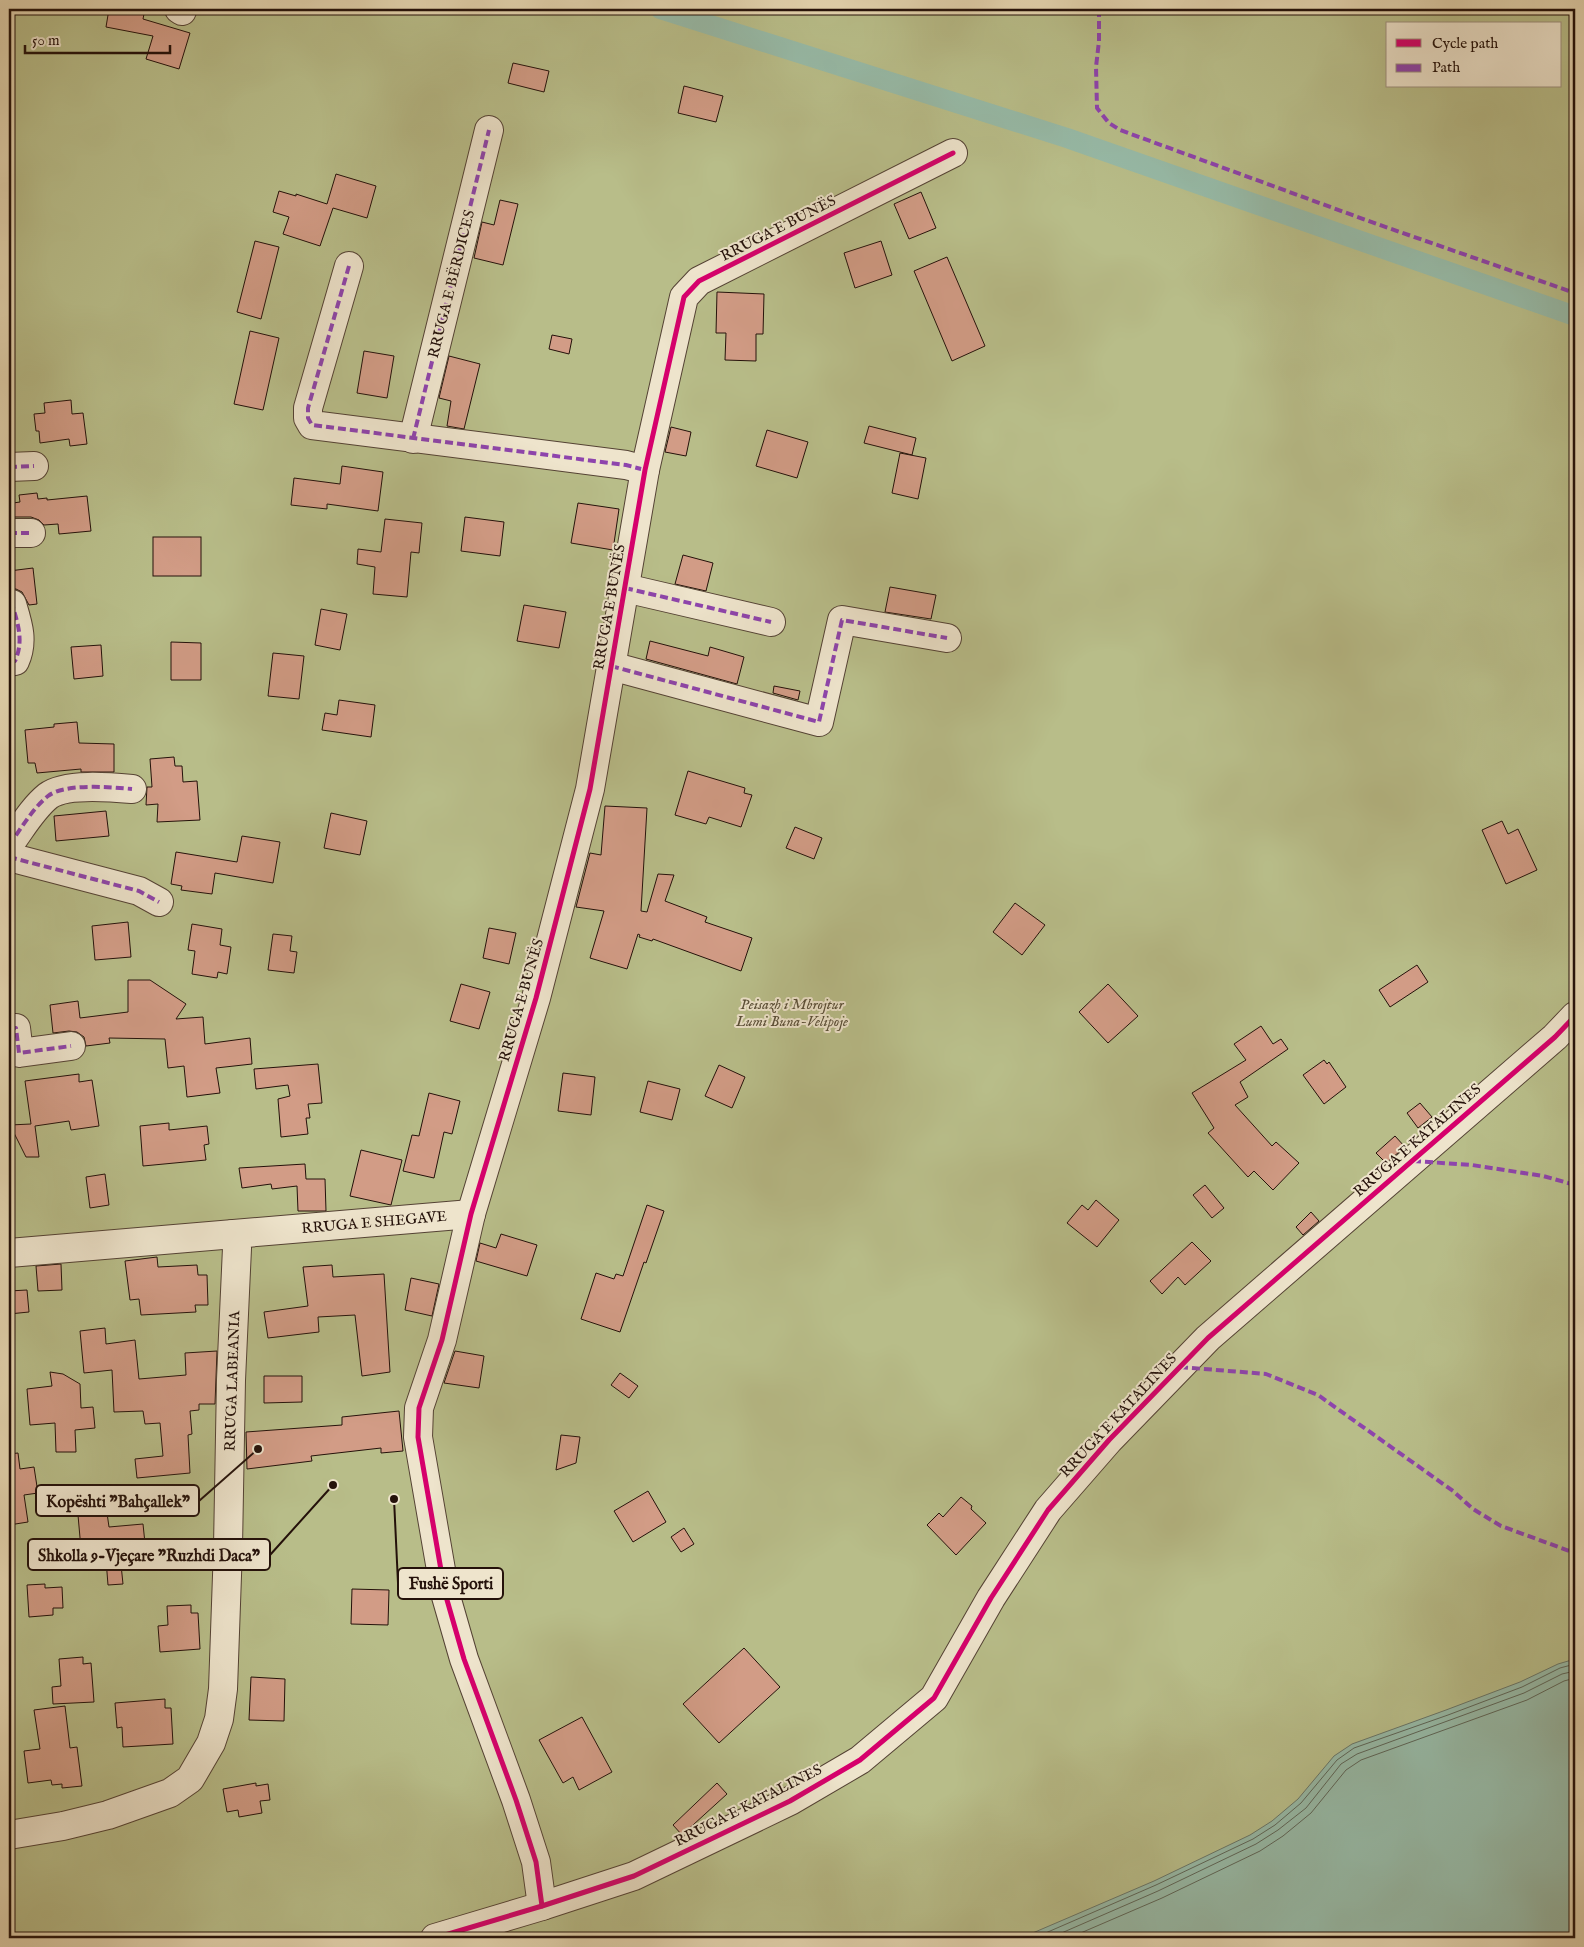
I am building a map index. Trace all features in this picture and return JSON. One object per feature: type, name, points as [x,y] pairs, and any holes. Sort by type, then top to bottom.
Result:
[{"type":"street","name":"RRUGA E BËRDICES","points":[[413,439],[489,130]]},
{"type":"street","name":"RRUGA E BUNËS","points":[[471,1214],[536,998],[587,798],[645,470],[684,297],[699,281],[953,154]]},
{"type":"street","points":[[349,266],[308,408],[308,418],[312,425],[626,465],[645,470]]},
{"type":"street","name":"RRUGA E BUNËS","points":[[625,588],[771,622]]},
{"type":"street","points":[[9,662],[15,661],[21,644],[18,622],[12,604]]},
{"type":"street","name":"RRUGA E BUNËS","points":[[611,666],[819,722],[842,620],[947,638]]},
{"type":"street","points":[[9,845],[48,796],[65,789],[132,789]]},
{"type":"street","points":[[9,857],[139,891],[160,902]]},
{"type":"street","name":"RRUGA E KATALINES","points":[[435,1938],[634,1876],[790,1801],[860,1760],[934,1698],[991,1598],[1048,1510],[1109,1440],[1208,1338],[1555,1037],[1575,1016]]},
{"type":"street","points":[[9,1028],[16,1028],[19,1053],[71,1046]]},
{"type":"street","name":"RRUGA E SHEGAVE","points":[[9,1253],[471,1214],[442,1340],[419,1408],[418,1437],[444,1593],[464,1659],[494,1738],[533,1853],[542,1906]]},
{"type":"street","name":"RRUGA LABEANIA","points":[[9,1835],[62,1826],[108,1815],[170,1792],[190,1779],[211,1744],[218,1719],[223,1689],[231,1380],[237,1248],[233,1234]]},
{"type":"green space","name":"Peisazh i Mbrojtur Lumi Buna-Velipoje","points":[[9,9],[1575,9],[1575,1938],[9,1938]]},
{"type":"water","points":[[1575,1659],[1575,1938],[1021,1938],[1154,1881],[1250,1835],[1272,1821],[1298,1799],[1334,1756],[1352,1744],[1520,1682],[1558,1664]]},
{"type":"building","points":[[109,9],[145,9],[143,19],[190,33],[179,69],[146,59],[153,36],[106,27]]},
{"type":"building","points":[[513,63],[549,71],[544,92],[508,83]]},
{"type":"building","points":[[684,86],[723,96],[716,122],[678,113]]},
{"type":"building","points":[[336,174],[376,186],[367,218],[333,208],[320,246],[283,234],[289,217],[273,212],[279,191],[296,196],[296,194],[327,204]]},
{"type":"building","points":[[921,192],[936,228],[909,239],[894,204]]},
{"type":"building","points":[[500,200],[518,204],[503,265],[474,258],[482,222],[494,225]]},
{"type":"building","points":[[255,241],[279,247],[261,319],[237,312]]},
{"type":"building","points":[[881,241],[892,275],[855,288],[844,253]]},
{"type":"building","points":[[947,257],[985,346],[952,361],[914,271]]},
{"type":"building","points":[[717,292],[764,294],[763,334],[756,334],[756,361],[725,360],[726,333],[716,333]]},
{"type":"building","points":[[250,331],[279,338],[263,410],[234,404]]},
{"type":"building","points":[[552,335],[572,339],[569,354],[549,349]]},
{"type":"building","points":[[364,351],[394,356],[387,398],[357,393]]},
{"type":"building","points":[[449,356],[480,364],[464,429],[447,426],[451,401],[439,398]]},
{"type":"building","points":[[71,400],[72,414],[83,413],[87,444],[70,446],[69,439],[40,443],[34,414],[45,413],[44,403]]},
{"type":"building","points":[[869,426],[916,438],[912,455],[864,443]]},
{"type":"building","points":[[671,427],[691,432],[686,456],[665,452]]},
{"type":"building","points":[[767,430],[808,442],[797,478],[756,466]]},
{"type":"building","points":[[900,453],[926,458],[918,499],[892,493]]},
{"type":"building","points":[[342,466],[383,472],[378,511],[327,504],[327,509],[291,505],[294,478],[340,484]]},
{"type":"building","points":[[37,493],[38,499],[47,498],[47,500],[87,496],[91,531],[59,534],[58,524],[44,525],[39,520],[31,517],[14,517],[13,503],[20,502],[19,495]]},
{"type":"building","points":[[578,503],[619,509],[613,550],[571,543]]},
{"type":"building","points":[[465,517],[504,522],[500,556],[461,551]]},
{"type":"building","points":[[385,519],[422,523],[419,553],[411,552],[407,597],[373,594],[375,567],[357,564],[358,549],[381,552]]},
{"type":"building","points":[[153,537],[201,537],[201,576],[153,576]]},
{"type":"building","points":[[683,555],[713,563],[706,591],[675,584]]},
{"type":"building","points":[[33,568],[37,604],[29,605],[22,592],[16,589],[9,589],[9,571]]},
{"type":"building","points":[[890,587],[936,595],[931,619],[885,612]]},
{"type":"building","points":[[524,605],[566,612],[559,648],[517,641]]},
{"type":"building","points":[[321,609],[347,614],[340,650],[315,645]]},
{"type":"building","points":[[650,641],[708,656],[710,647],[744,657],[737,684],[646,659]]},
{"type":"building","points":[[171,642],[201,643],[201,680],[171,680]]},
{"type":"building","points":[[101,645],[103,676],[74,679],[71,647]]},
{"type":"building","points":[[273,653],[304,656],[299,699],[268,696]]},
{"type":"building","points":[[774,686],[800,691],[798,700],[773,693]]},
{"type":"building","points":[[339,700],[375,705],[371,737],[322,730],[325,713],[337,715]]},
{"type":"building","points":[[77,722],[79,743],[114,744],[114,772],[81,772],[81,769],[37,773],[35,763],[28,763],[25,730],[54,727],[54,724]]},
{"type":"building","points":[[174,757],[175,766],[182,766],[183,782],[197,781],[200,820],[157,822],[158,804],[146,805],[147,787],[152,787],[150,759]]},
{"type":"building","points":[[688,771],[745,788],[744,793],[752,795],[741,827],[709,817],[706,824],[675,815]]},
{"type":"building","points":[[605,806],[647,808],[641,911],[647,912],[658,874],[674,875],[665,901],[707,917],[705,922],[752,938],[741,971],[653,939],[652,941],[639,937],[640,935],[638,934],[627,969],[590,958],[604,911],[576,907],[590,853],[601,855]]},
{"type":"building","points":[[106,811],[109,836],[56,841],[54,816]]},
{"type":"building","points":[[331,813],[367,821],[360,855],[324,848]]},
{"type":"building","points":[[1502,821],[1508,834],[1518,829],[1537,870],[1506,884],[1482,830]]},
{"type":"building","points":[[795,827],[822,838],[814,859],[786,848]]},
{"type":"building","points":[[242,836],[280,842],[273,883],[215,873],[212,894],[181,890],[182,886],[171,884],[176,852],[237,862]]},
{"type":"building","points":[[1015,903],[1045,925],[1022,955],[993,932]]},
{"type":"building","points":[[128,922],[131,957],[95,960],[92,926]]},
{"type":"building","points":[[192,924],[222,929],[220,945],[231,947],[227,974],[218,972],[217,978],[192,974],[195,951],[188,950]]},
{"type":"building","points":[[489,928],[516,933],[509,964],[483,958]]},
{"type":"building","points":[[273,934],[292,936],[290,951],[297,952],[294,973],[268,970]]},
{"type":"building","points":[[1417,965],[1428,982],[1390,1007],[1379,990]]},
{"type":"building","points":[[128,980],[150,980],[186,1004],[176,1019],[203,1017],[205,1044],[250,1038],[252,1064],[216,1068],[220,1093],[187,1097],[184,1066],[168,1068],[165,1039],[109,1038],[110,1043],[86,1046],[84,1037],[77,1032],[53,1033],[50,1005],[78,1001],[80,1018],[128,1012]]},
{"type":"building","points":[[461,984],[490,992],[479,1029],[450,1021]]},
{"type":"building","points":[[1108,984],[1138,1016],[1108,1043],[1079,1012]]},
{"type":"building","points":[[1261,1026],[1273,1044],[1281,1039],[1288,1049],[1240,1082],[1248,1097],[1235,1105],[1272,1146],[1276,1142],[1299,1163],[1273,1190],[1254,1171],[1248,1177],[1208,1133],[1214,1128],[1192,1093],[1246,1060],[1234,1044]]},
{"type":"building","points":[[1324,1060],[1327,1064],[1329,1062],[1346,1087],[1324,1104],[1303,1075]]},
{"type":"building","points":[[318,1064],[322,1103],[308,1104],[310,1118],[306,1118],[308,1134],[281,1137],[278,1099],[290,1096],[288,1085],[256,1089],[254,1069]]},
{"type":"building","points":[[719,1065],[745,1077],[732,1108],[705,1096]]},
{"type":"building","points":[[563,1073],[595,1077],[591,1115],[558,1111]]},
{"type":"building","points":[[79,1074],[79,1082],[92,1080],[99,1126],[71,1130],[69,1121],[35,1126],[39,1157],[26,1157],[10,1125],[31,1124],[25,1081]]},
{"type":"building","points":[[648,1081],[680,1089],[672,1120],[640,1112]]},
{"type":"building","points":[[429,1093],[460,1101],[452,1134],[444,1132],[434,1178],[403,1171],[412,1135],[419,1136]]},
{"type":"building","points":[[1420,1103],[1432,1117],[1418,1128],[1407,1113]]},
{"type":"building","points":[[169,1123],[169,1130],[207,1126],[209,1144],[204,1145],[206,1160],[143,1166],[140,1126]]},
{"type":"building","points":[[1395,1136],[1405,1147],[1386,1163],[1376,1153]]},
{"type":"building","points":[[361,1150],[402,1160],[391,1205],[350,1196]]},
{"type":"building","points":[[305,1164],[306,1179],[325,1179],[326,1211],[298,1211],[297,1186],[272,1189],[271,1184],[242,1188],[239,1168]]},
{"type":"building","points":[[105,1174],[109,1205],[90,1208],[86,1177]]},
{"type":"building","points":[[1205,1185],[1224,1208],[1212,1218],[1193,1195]]},
{"type":"building","points":[[1096,1200],[1119,1220],[1097,1247],[1067,1223],[1082,1205],[1088,1210]]},
{"type":"building","points":[[647,1205],[664,1211],[620,1332],[581,1319],[596,1273],[614,1279],[616,1274],[623,1276]]},
{"type":"building","points":[[1311,1212],[1319,1221],[1303,1235],[1296,1227]]},
{"type":"building","points":[[501,1234],[537,1245],[527,1276],[476,1261],[480,1243],[496,1248]]},
{"type":"building","points":[[1192,1242],[1211,1261],[1185,1285],[1178,1277],[1162,1294],[1150,1281]]},
{"type":"building","points":[[157,1257],[158,1267],[197,1265],[198,1275],[207,1275],[208,1305],[195,1305],[196,1312],[141,1315],[139,1299],[130,1300],[125,1261]]},
{"type":"building","points":[[61,1264],[62,1290],[38,1291],[36,1266]]},
{"type":"building","points":[[332,1265],[333,1277],[384,1274],[390,1372],[362,1376],[355,1315],[318,1317],[319,1332],[268,1338],[264,1312],[308,1306],[303,1267]]},
{"type":"building","points":[[411,1278],[439,1284],[432,1316],[405,1310]]},
{"type":"building","points":[[27,1290],[29,1312],[9,1314],[9,1291]]},
{"type":"building","points":[[105,1328],[106,1344],[135,1340],[139,1379],[186,1375],[185,1353],[217,1351],[215,1404],[199,1404],[199,1410],[190,1411],[192,1434],[188,1435],[190,1473],[137,1478],[135,1459],[163,1456],[160,1423],[145,1424],[143,1411],[114,1412],[112,1370],[84,1373],[80,1331]]},
{"type":"building","points":[[455,1351],[484,1356],[479,1388],[444,1383]]},
{"type":"building","points":[[50,1372],[63,1374],[80,1384],[81,1408],[93,1407],[95,1428],[75,1430],[76,1452],[56,1452],[55,1423],[30,1425],[27,1389],[52,1386]]},
{"type":"building","points":[[620,1373],[638,1386],[629,1398],[611,1385]]},
{"type":"building","points":[[264,1376],[302,1376],[302,1402],[264,1403]]},
{"type":"building","points":[[399,1411],[403,1451],[381,1453],[381,1448],[311,1456],[312,1461],[247,1469],[246,1432],[342,1425],[342,1417]]},
{"type":"building","points":[[561,1435],[580,1437],[576,1463],[556,1470]]},
{"type":"building","points":[[18,1453],[20,1469],[34,1467],[38,1493],[24,1495],[28,1522],[9,1525],[9,1454]]},
{"type":"building","points":[[648,1491],[666,1522],[633,1542],[614,1511]]},
{"type":"building","points":[[961,1497],[972,1506],[971,1509],[986,1523],[956,1555],[927,1525],[939,1513],[943,1517]]},
{"type":"building","points":[[107,1513],[109,1527],[143,1524],[146,1553],[120,1555],[123,1584],[108,1585],[105,1547],[81,1549],[78,1515]]},
{"type":"building","points":[[684,1528],[694,1544],[681,1552],[671,1537]]},
{"type":"building","points":[[45,1584],[45,1588],[62,1587],[63,1608],[53,1608],[53,1615],[29,1617],[27,1585]]},
{"type":"building","points":[[352,1589],[389,1590],[388,1625],[351,1624]]},
{"type":"building","points":[[191,1605],[191,1613],[198,1613],[200,1649],[160,1652],[158,1626],[168,1625],[167,1606]]},
{"type":"building","points":[[744,1648],[780,1687],[719,1743],[683,1704]]},
{"type":"building","points":[[83,1657],[83,1664],[91,1663],[94,1702],[53,1704],[52,1687],[61,1686],[59,1659]]},
{"type":"building","points":[[251,1677],[285,1679],[284,1721],[249,1720]]},
{"type":"building","points":[[165,1699],[165,1708],[171,1708],[173,1744],[123,1747],[122,1727],[117,1728],[115,1703]]},
{"type":"building","points":[[65,1706],[70,1748],[77,1747],[82,1786],[62,1788],[62,1784],[52,1785],[51,1780],[28,1783],[24,1751],[40,1749],[34,1710]]},
{"type":"building","points":[[582,1717],[612,1772],[579,1790],[573,1777],[563,1783],[539,1740]]},
{"type":"building","points":[[256,1783],[256,1786],[268,1784],[270,1800],[260,1801],[262,1813],[239,1817],[238,1810],[227,1812],[223,1789]]},
{"type":"building","points":[[717,1783],[727,1794],[682,1835],[673,1825]]},
{"type":"waterway","points":[[660,9],[1067,138],[1575,316]]},
{"type":"marked path","points":[[1099,9],[1099,41],[1096,67],[1097,108],[1109,123],[1120,130],[1377,224],[1575,293]]},
{"type":"marked path","points":[[413,439],[489,130]]},
{"type":"marked path","points":[[349,266],[308,408],[308,418],[312,425],[626,465],[645,470]]},
{"type":"marked path","points":[[9,467],[34,466]]},
{"type":"marked path","points":[[9,533],[31,533]]},
{"type":"marked path","points":[[625,588],[771,622]]},
{"type":"marked path","points":[[9,662],[15,661],[20,639],[12,604]]},
{"type":"marked path","points":[[611,666],[819,722],[842,620],[947,638]]},
{"type":"marked path","points":[[9,845],[37,807],[48,796],[56,792],[65,789],[88,787],[132,789]]},
{"type":"marked path","points":[[9,857],[139,891],[159,902]]},
{"type":"marked path","points":[[9,1028],[16,1028],[19,1053],[71,1046]]},
{"type":"marked path","points":[[1413,1161],[1472,1165],[1543,1176],[1575,1185]]},
{"type":"marked path","points":[[1180,1367],[1266,1374],[1318,1395],[1453,1491],[1473,1509],[1501,1526],[1575,1553]]},
{"type":"cycle path","points":[[542,1906],[536,1862],[516,1800],[464,1659],[445,1593],[418,1437],[419,1408],[442,1340],[471,1214],[536,998],[590,789],[645,470],[684,297],[699,281],[953,153]]},
{"type":"cycle path","points":[[435,1938],[634,1876],[790,1801],[860,1760],[934,1698],[991,1598],[1048,1510],[1109,1440],[1208,1338],[1555,1037],[1575,1016]]},
{"type":"place","name":"Kopështi \"Bahçallek\"","points":[[258,1449]]},
{"type":"place","name":"Shkolla 9-Vjeçare \"Ruzhdi Daca\"","points":[[333,1485]]},
{"type":"place","name":"Fushë Sporti","points":[[394,1499]]}]
